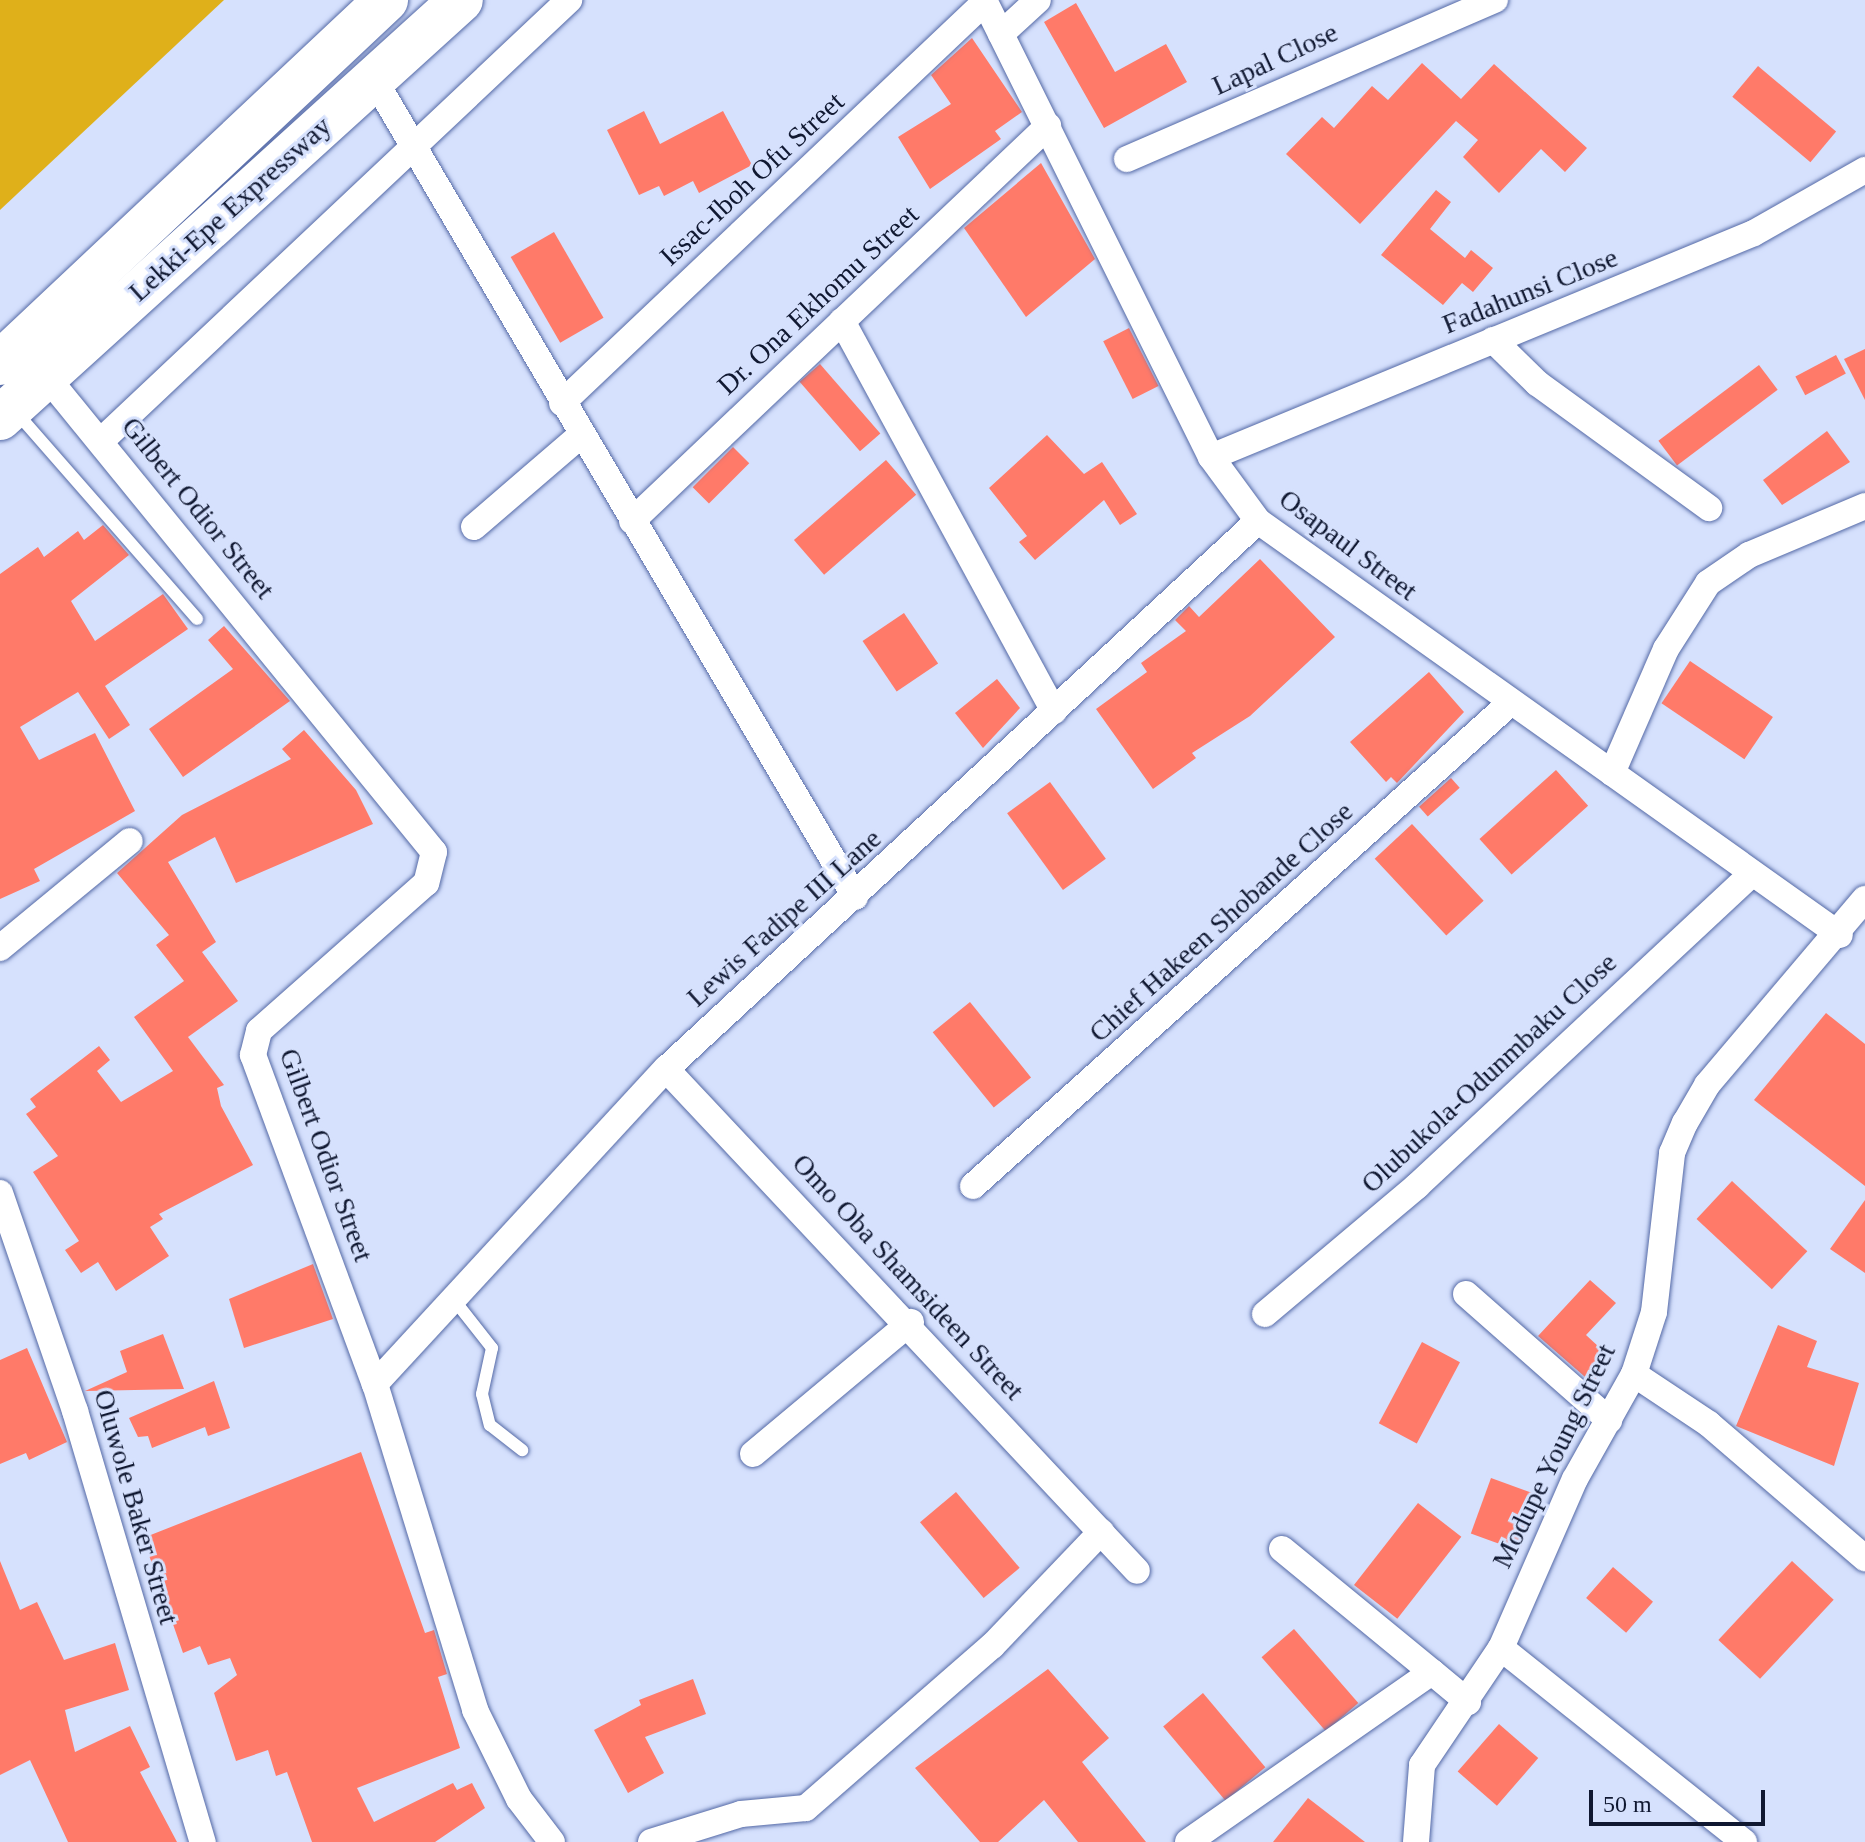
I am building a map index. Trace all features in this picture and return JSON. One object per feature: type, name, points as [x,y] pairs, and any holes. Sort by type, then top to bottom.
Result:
[{"type":"highway","name":"Lekki-Epe Expressway","points":[[0,363],[386,0]]},
{"type":"highway","name":"Lekki-Epe Expressway","points":[[6,412],[461,0]]},
{"type":"street","points":[[102,440],[569,0]]},
{"type":"street","points":[[1001,34],[1038,0]]},
{"type":"street","name":"Lapal Close","points":[[1127,159],[1495,0]]},
{"type":"street","name":"Osapaul Street","points":[[985,1],[1211,457],[1258,521],[1509,704],[1840,935]]},
{"type":"street","name":"Issac-Iboh Ofu Street","points":[[562,403],[985,1]]},
{"type":"street","points":[[374,79],[411,148],[855,897]]},
{"type":"street","name":"Dr. Ona Ekhomu Street","points":[[632,521],[1048,126]]},
{"type":"street","name":"Fadahunsi Close","points":[[1211,457],[1754,233],[1865,170]]},
{"type":"street","points":[[842,321],[1054,711]]},
{"type":"street","points":[[1493,340],[1537,383],[1709,508]]},
{"type":"street","name":"Gilbert Odior Street","points":[[46,376],[102,440],[434,852],[433,871],[410,901],[259,1031],[253,1045],[375,1384],[475,1710],[519,1799],[552,1842]]},
{"type":"street","points":[[474,527],[581,435]]},
{"type":"street","points":[[1612,773],[1666,649],[1708,583],[1749,555],[1865,506]]},
{"type":"street","name":"Lewis Fadipe III Lane","points":[[375,1384],[455,1301],[666,1069],[1258,521]]},
{"type":"street","name":"Chief Hakeen Shobande Close","points":[[973,1186],[1509,704]]},
{"type":"street","points":[[0,948],[130,841]]},
{"type":"street","name":"Olubukola-Odunmbaku Close","points":[[1265,1314],[1417,1186],[1752,874]]},
{"type":"street","name":"Modupe Young Street","points":[[1416,1842],[1422,1765],[1468,1702],[1501,1648],[1609,1420],[1634,1374],[1654,1312],[1672,1153],[1685,1123],[1707,1085],[1863,908]]},
{"type":"street","name":"Omo Oba Shamsideen Street","points":[[666,1069],[911,1322],[1137,1571]]},
{"type":"street","name":"Oluwole Baker Street","points":[[0,1193],[75,1411],[203,1842]]},
{"type":"street","points":[[1466,1294],[1609,1420]]},
{"type":"street","points":[[753,1454],[911,1322]]},
{"type":"street","points":[[1634,1374],[1709,1424],[1865,1558]]},
{"type":"street","points":[[651,1842],[741,1814],[806,1808],[992,1646],[1101,1532]]},
{"type":"street","points":[[1282,1549],[1468,1702]]},
{"type":"street","points":[[1501,1648],[1744,1842]]},
{"type":"street","points":[[1188,1842],[1432,1672]]},
{"type":"lane","points":[[6,412],[197,619]]},
{"type":"lane","points":[[455,1301],[492,1348],[482,1394],[490,1425],[522,1450]]},
{"type":"shaded area","points":[[0,0],[224,0],[0,210]]},
{"type":"building","points":[[1076,3],[1115,72],[1166,44],[1187,82],[1104,128],[1044,22]]},
{"type":"building","points":[[972,38],[1022,112],[995,131],[1001,139],[930,189],[898,137],[951,104],[931,75]]},
{"type":"building","points":[[1422,63],[1461,99],[1494,64],[1587,148],[1565,172],[1541,149],[1499,193],[1463,157],[1478,140],[1456,121],[1360,224],[1286,154],[1322,117],[1334,128],[1372,86],[1388,100]]},
{"type":"building","points":[[1758,66],[1836,132],[1810,162],[1732,97]]},
{"type":"building","points":[[644,111],[660,144],[723,111],[752,165],[699,193],[693,181],[664,196],[659,186],[639,195],[607,130]]},
{"type":"building","points":[[1041,163],[1095,259],[1026,317],[964,228]]},
{"type":"building","points":[[1436,190],[1451,202],[1430,229],[1465,258],[1471,250],[1493,268],[1473,292],[1462,283],[1443,305],[1381,255]]},
{"type":"building","points":[[554,232],[604,318],[560,343],[511,257]]},
{"type":"building","points":[[1129,328],[1159,386],[1133,399],[1103,341]]},
{"type":"building","points":[[1865,349],[1865,400],[1844,359]]},
{"type":"building","points":[[1836,355],[1846,374],[1805,395],[1795,377]]},
{"type":"building","points":[[820,364],[880,433],[860,451],[800,382]]},
{"type":"building","points":[[1759,365],[1778,390],[1677,466],[1658,441]]},
{"type":"building","points":[[1827,431],[1850,462],[1782,505],[1763,480]]},
{"type":"building","points":[[1047,435],[1084,474],[1102,462],[1137,514],[1120,525],[1104,500],[1035,560],[1019,542],[1027,536],[989,488]]},
{"type":"building","points":[[733,447],[749,463],[709,504],[693,487]]},
{"type":"building","points":[[886,460],[916,495],[824,575],[794,540]]},
{"type":"building","points":[[103,525],[129,555],[71,601],[95,641],[163,594],[188,629],[105,686],[130,725],[109,739],[78,692],[20,727],[39,760],[95,733],[135,811],[34,869],[40,881],[0,899],[0,574],[38,547],[44,557],[78,531],[84,540]]},
{"type":"building","points":[[1260,559],[1335,637],[1250,716],[1192,753],[1196,758],[1153,789],[1096,709],[1147,672],[1141,663],[1186,631],[1175,620],[1189,606],[1199,617]]},
{"type":"building","points":[[904,613],[938,664],[897,692],[863,641]]},
{"type":"building","points":[[224,626],[290,701],[183,777],[149,729],[233,669],[208,640]]},
{"type":"building","points":[[1690,661],[1773,717],[1744,759],[1661,703]]},
{"type":"building","points":[[1429,672],[1464,712],[1397,783],[1391,777],[1386,782],[1350,742]]},
{"type":"building","points":[[997,679],[1020,708],[983,748],[955,713]]},
{"type":"building","points":[[304,730],[356,790],[373,824],[236,883],[215,837],[168,862],[216,942],[202,952],[238,1001],[188,1037],[224,1085],[217,1088],[221,1106],[253,1165],[159,1214],[163,1219],[150,1227],[169,1256],[116,1291],[98,1262],[81,1273],[65,1250],[79,1241],[33,1172],[58,1156],[26,1114],[36,1107],[30,1099],[99,1046],[110,1060],[97,1071],[121,1102],[173,1071],[134,1017],[184,981],[156,945],[169,935],[117,873],[182,815],[291,759],[282,749]]},
{"type":"building","points":[[1556,770],[1588,806],[1512,875],[1479,839]]},
{"type":"building","points":[[1451,778],[1460,788],[1428,816],[1419,807]]},
{"type":"building","points":[[1050,782],[1106,859],[1063,890],[1007,813]]},
{"type":"building","points":[[1412,824],[1484,901],[1446,936],[1375,859]]},
{"type":"building","points":[[970,1002],[1031,1077],[994,1108],[933,1032]]},
{"type":"building","points":[[1826,1013],[1865,1044],[1865,1186],[1754,1100]]},
{"type":"building","points":[[1732,1181],[1807,1251],[1772,1289],[1697,1219]]},
{"type":"building","points":[[1865,1200],[1865,1273],[1830,1249]]},
{"type":"building","points":[[313,1264],[333,1319],[244,1348],[229,1299]]},
{"type":"building","points":[[1590,1280],[1616,1303],[1586,1335],[1613,1360],[1592,1383],[1538,1336]]},
{"type":"building","points":[[1778,1325],[1817,1341],[1807,1367],[1859,1383],[1834,1466],[1736,1426]]},
{"type":"building","points":[[163,1334],[184,1389],[85,1391],[127,1372],[120,1351]]},
{"type":"building","points":[[1422,1342],[1460,1362],[1417,1443],[1379,1423]]},
{"type":"building","points":[[27,1348],[67,1442],[29,1460],[26,1453],[0,1464],[0,1360]]},
{"type":"building","points":[[214,1381],[230,1428],[208,1436],[205,1427],[152,1448],[148,1436],[138,1437],[129,1418]]},
{"type":"building","points":[[361,1452],[425,1633],[434,1630],[447,1674],[438,1677],[460,1748],[357,1788],[374,1822],[453,1783],[457,1790],[472,1783],[485,1808],[435,1842],[312,1842],[287,1772],[276,1776],[268,1750],[236,1761],[214,1693],[237,1675],[230,1658],[208,1665],[200,1646],[183,1653],[143,1538]]},
{"type":"building","points":[[1491,1478],[1540,1496],[1520,1551],[1471,1533]]},
{"type":"building","points":[[956,1492],[1020,1568],[984,1598],[920,1522]]},
{"type":"building","points":[[1418,1503],[1461,1537],[1397,1619],[1354,1585]]},
{"type":"building","points":[[0,1561],[20,1610],[37,1602],[64,1660],[115,1643],[129,1690],[65,1710],[75,1752],[130,1726],[150,1767],[140,1772],[177,1842],[68,1842],[30,1760],[0,1775]]},
{"type":"building","points":[[1792,1561],[1834,1600],[1760,1679],[1718,1640]]},
{"type":"building","points":[[1613,1567],[1653,1602],[1626,1633],[1586,1598]]},
{"type":"building","points":[[1294,1629],[1358,1703],[1326,1731],[1262,1657]]},
{"type":"building","points":[[1048,1669],[1109,1738],[1082,1762],[1146,1842],[1078,1842],[1044,1800],[998,1842],[980,1842],[915,1768]]},
{"type":"building","points":[[693,1679],[706,1714],[645,1737],[664,1773],[628,1793],[594,1730],[641,1705],[639,1700]]},
{"type":"building","points":[[1203,1693],[1265,1767],[1226,1801],[1163,1726]]},
{"type":"building","points":[[1499,1724],[1538,1758],[1497,1806],[1458,1772]]},
{"type":"building","points":[[1308,1798],[1365,1842],[1273,1842]]}]
